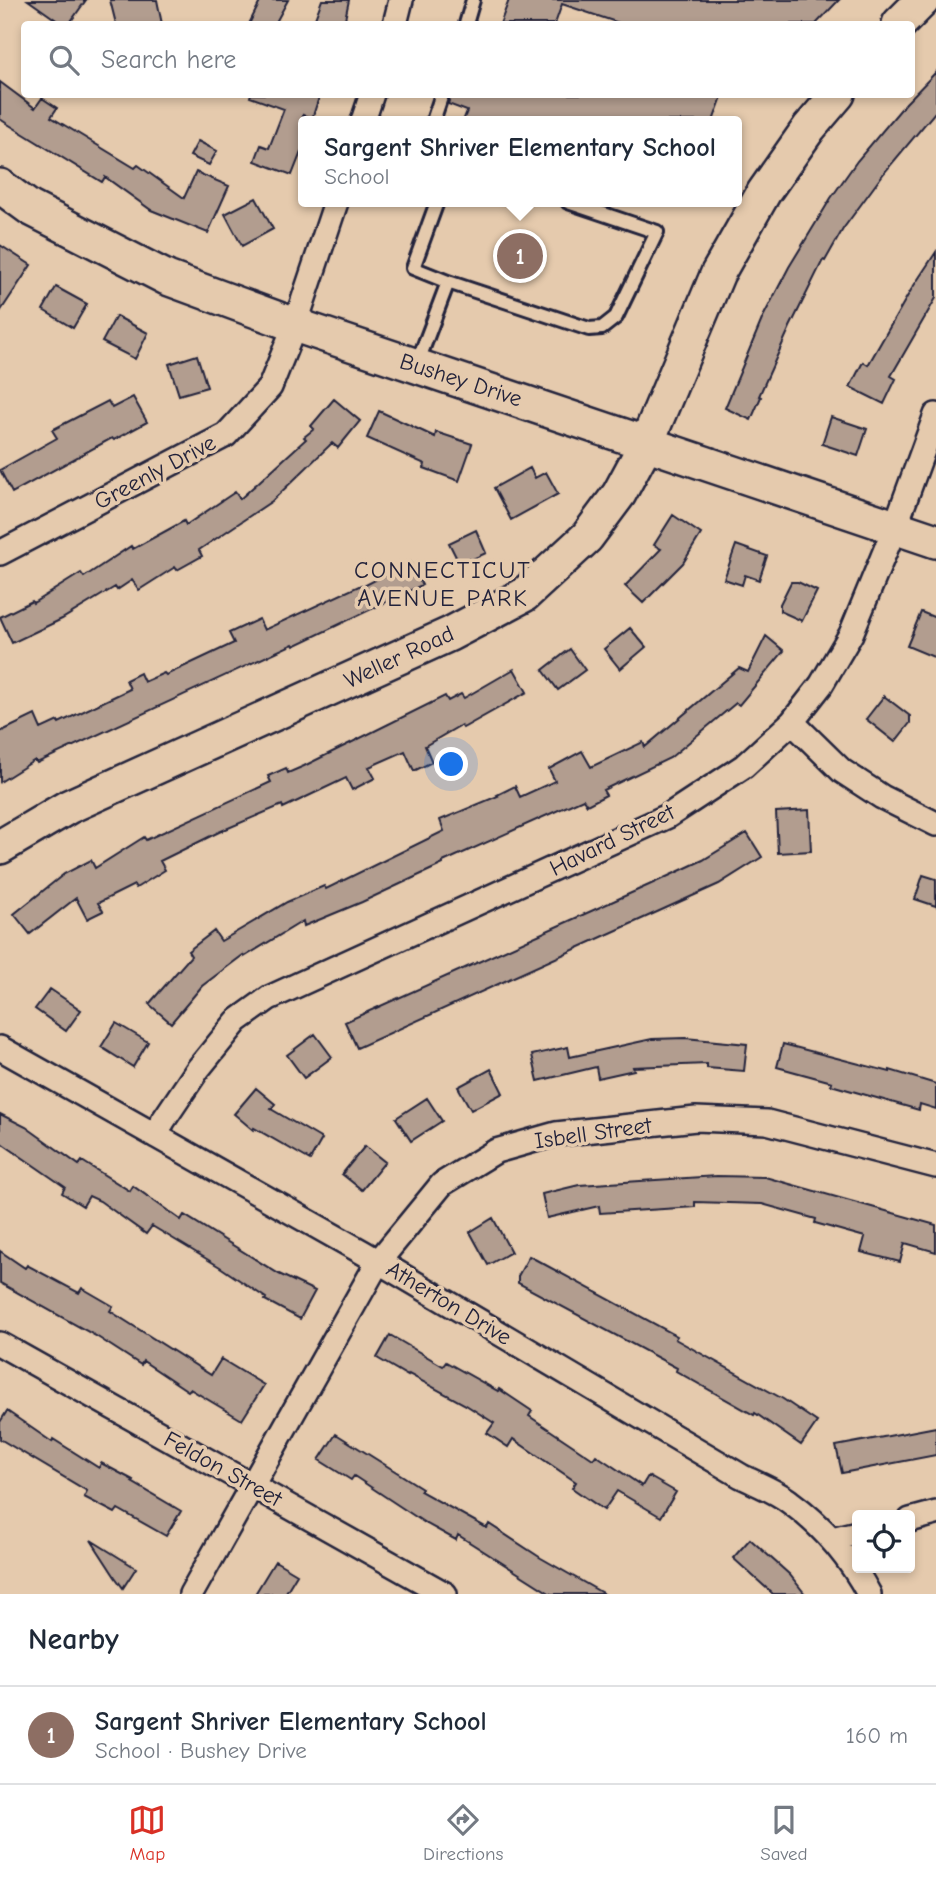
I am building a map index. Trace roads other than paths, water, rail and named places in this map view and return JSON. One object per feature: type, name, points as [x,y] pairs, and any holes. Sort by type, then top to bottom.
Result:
[{"type":"street","points":[[396,21],[401,0]]},
{"type":"street","points":[[902,21],[923,0]]},
{"type":"street","points":[[365,116],[371,98]]},
{"type":"street","name":"Weller Road","points":[[0,847],[68,807],[450,634],[524,595],[587,537],[619,494],[647,442],[718,273],[764,192],[809,128],[835,98]]},
{"type":"street","name":"Bushey Drive","points":[[0,186],[30,208],[167,278],[295,325],[936,541]]},
{"type":"street","name":"Greenly Drive","points":[[0,553],[226,435],[270,387],[295,325],[334,207]]},
{"type":"street","name":"Havard Street","points":[[156,1136],[163,1121],[206,1059],[237,1021],[269,998],[668,816],[744,766],[792,722],[821,685],[851,634],[895,527],[936,415]]},
{"type":"street","points":[[792,722],[842,771],[882,797],[936,824]]},
{"type":"street","name":"Atherton Drive","points":[[0,1048],[379,1262],[741,1476],[789,1501],[832,1539],[856,1570],[869,1594]]},
{"type":"street","name":"Isbell Street","points":[[191,1594],[379,1262],[442,1184],[496,1151],[556,1134],[696,1119],[767,1122],[936,1166]]},
{"type":"street","name":"Feldon Street","points":[[0,1345],[445,1594]]},
{"type":"street","points":[[915,1519],[936,1513]]},
{"type":"street","points":[[832,1539],[852,1534]]},
{"type":"lane","points":[[467,21],[473,0]]},
{"type":"lane","points":[[435,116],[441,98]]},
{"type":"lane","points":[[435,207],[414,268],[589,329],[602,328],[616,317],[657,232],[583,207]]},
{"type":"lane","points":[[417,366],[448,282]]},
{"type":"place","name":"Sargent Shriver Elementary School","points":[[520,256]]},
{"type":"district","name":"CONNECTICUT AVENUE PARK","points":[[443,584]]}]
